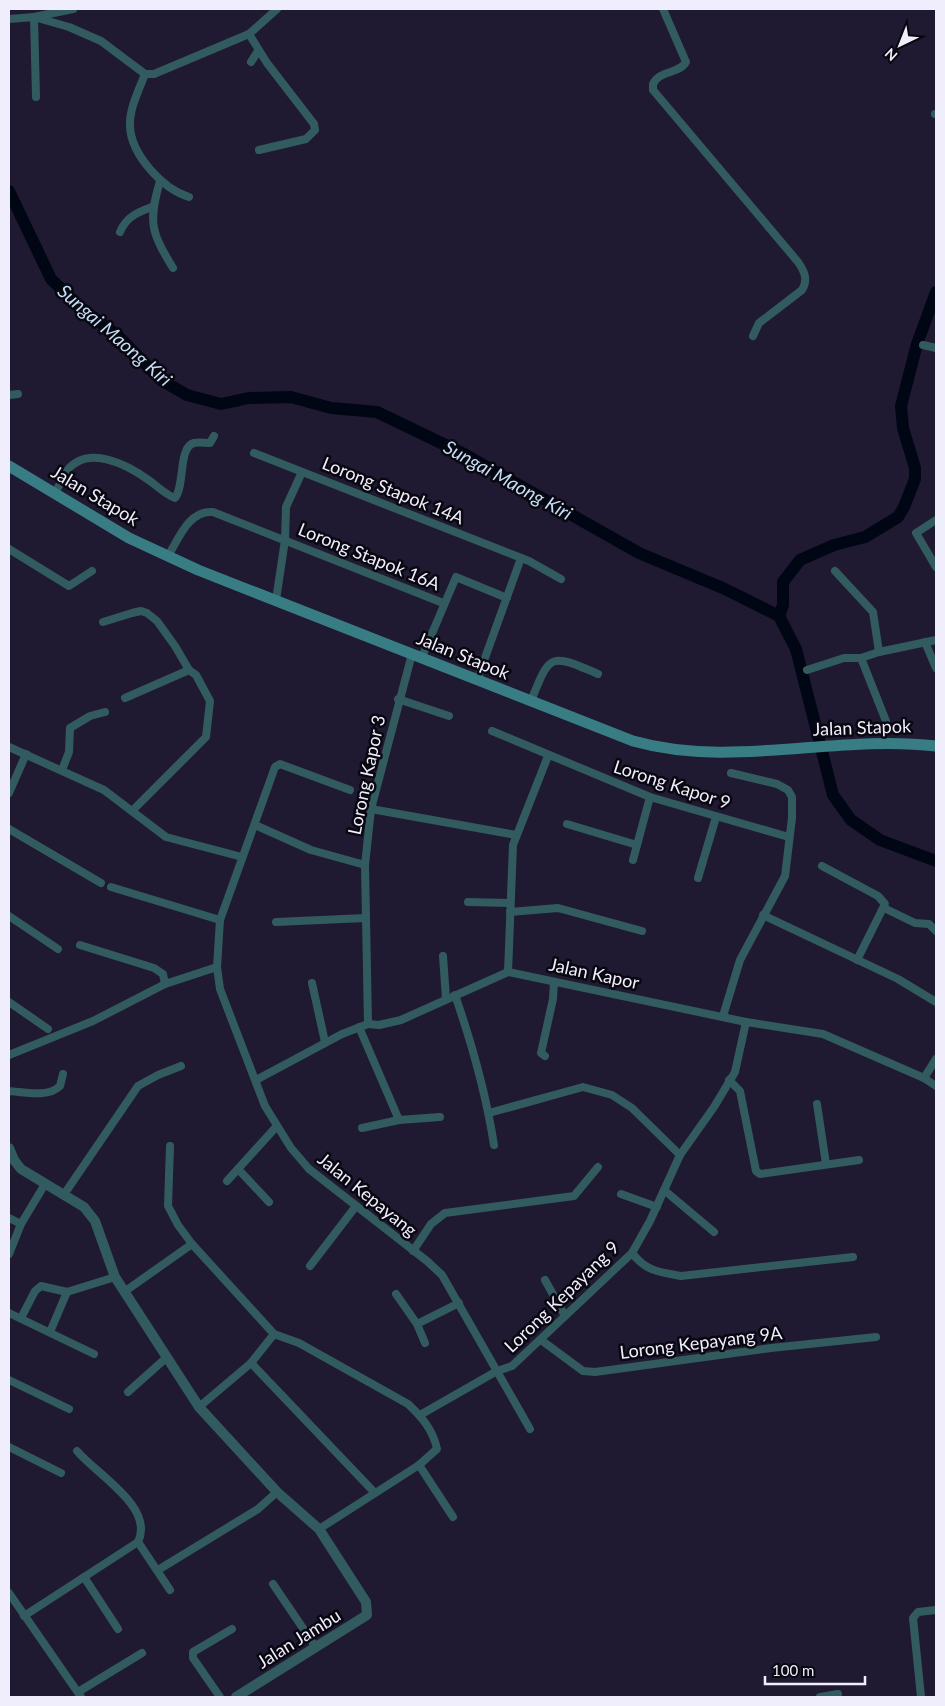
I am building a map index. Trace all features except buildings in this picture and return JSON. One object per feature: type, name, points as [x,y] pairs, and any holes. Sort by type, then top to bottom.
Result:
[{"type":"main road","name":"Jalan Stapok","points":[[9,466],[129,538],[198,570],[646,745],[702,752],[740,752],[854,744],[936,746]]},
{"type":"street","points":[[27,9],[32,17],[36,97]]},
{"type":"street","points":[[9,19],[32,17],[73,9]]},
{"type":"street","points":[[32,17],[69,28],[101,41],[145,74],[161,72],[250,34],[277,9]]},
{"type":"street","points":[[663,9],[686,62],[683,66],[659,76],[652,84],[654,90],[798,262],[805,276],[806,284],[802,290],[765,317],[755,330],[753,336]]},
{"type":"street","points":[[250,34],[258,51],[304,110],[314,124],[315,130],[306,139],[259,150]]},
{"type":"street","points":[[251,62],[258,51]]},
{"type":"street","points":[[145,74],[133,106],[130,125],[132,140],[160,181],[175,192],[189,197]]},
{"type":"street","points":[[160,181],[152,207],[151,220],[156,236],[173,268]]},
{"type":"street","points":[[120,232],[124,222],[152,207]]},
{"type":"street","points":[[923,346],[936,348]]},
{"type":"street","points":[[9,395],[18,394]]},
{"type":"street","points":[[55,493],[72,467],[90,459],[103,459],[120,463],[175,498],[181,487],[181,468],[189,446],[195,443],[210,443],[214,436]]},
{"type":"street","name":"Lorong Stapok 14A","points":[[254,453],[521,558],[562,578]]},
{"type":"street","points":[[276,600],[284,540],[286,507],[302,472]]},
{"type":"street","name":"Lorong Stapok 16A","points":[[168,556],[186,526],[194,517],[204,511],[213,512],[443,603]]},
{"type":"street","points":[[936,520],[916,533],[936,567]]},
{"type":"street","points":[[9,548],[68,586],[92,571]]},
{"type":"street","points":[[477,680],[521,558]]},
{"type":"street","points":[[835,571],[873,612],[879,652]]},
{"type":"street","name":"Lorong Kapor 3","points":[[368,1024],[366,864],[372,809],[398,699],[417,655],[456,577],[507,598]]},
{"type":"street","points":[[104,622],[141,611],[157,620],[189,670],[196,675],[209,696],[206,737],[132,810]]},
{"type":"street","points":[[807,670],[844,658],[861,658],[879,652],[936,640]]},
{"type":"street","points":[[925,642],[936,668]]},
{"type":"street","points":[[861,658],[886,721]]},
{"type":"street","points":[[531,701],[542,671],[548,664],[556,660],[564,659],[598,674]]},
{"type":"street","points":[[125,698],[189,670]]},
{"type":"street","points":[[398,699],[449,716]]},
{"type":"street","points":[[62,770],[69,752],[70,728],[90,716],[105,712]]},
{"type":"street","name":"Lorong Kapor 9","points":[[492,732],[650,797],[789,836]]},
{"type":"street","points":[[9,747],[104,790],[166,837],[242,857]]},
{"type":"street","points":[[9,793],[26,754]]},
{"type":"street","points":[[256,1080],[325,1042],[359,1027],[401,1020],[508,972],[511,854],[516,835],[548,756]]},
{"type":"street","name":"Jalan Kepayang","points":[[350,790],[280,764],[275,767],[220,920],[217,967],[220,989],[276,1127],[309,1169],[442,1275],[530,1429]]},
{"type":"street","name":"Lorong Kapor 9","points":[[723,1016],[740,960],[785,876],[792,818],[791,793],[777,784],[730,773]]},
{"type":"street","points":[[633,860],[650,797]]},
{"type":"street","points":[[372,809],[516,835]]},
{"type":"street","points":[[698,878],[716,816]]},
{"type":"street","points":[[567,824],[636,845]]},
{"type":"street","points":[[254,826],[311,850],[366,864]]},
{"type":"street","points":[[9,829],[101,883]]},
{"type":"street","points":[[822,866],[878,896],[885,904],[857,960]]},
{"type":"street","points":[[111,887],[220,920]]},
{"type":"street","points":[[468,902],[509,903]]},
{"type":"street","points":[[510,912],[558,908],[642,931]]},
{"type":"street","points":[[884,908],[915,923],[929,924],[936,931]]},
{"type":"street","points":[[763,915],[898,979],[936,1002]]},
{"type":"street","points":[[9,916],[58,949]]},
{"type":"street","points":[[276,922],[366,918]]},
{"type":"street","points":[[80,945],[154,968],[163,974],[165,984]]},
{"type":"street","points":[[442,956],[446,1000]]},
{"type":"street","points":[[9,1055],[92,1021],[165,984],[217,967]]},
{"type":"street","name":"Jalan Kapor","points":[[508,972],[746,1022],[823,1034],[924,1078],[936,1086]]},
{"type":"street","points":[[546,1056],[541,1052],[553,999],[554,982]]},
{"type":"street","points":[[312,983],[325,1042]]},
{"type":"street","points":[[455,995],[467,1030],[489,1114],[494,1146]]},
{"type":"street","points":[[9,1002],[48,1028]]},
{"type":"street","name":"Lorong Kepayang 9","points":[[420,1415],[497,1371],[512,1366],[632,1253],[657,1207],[680,1155],[714,1107],[735,1072],[746,1022]]},
{"type":"street","points":[[359,1027],[399,1120]]},
{"type":"street","points":[[924,1078],[936,1059]]},
{"type":"street","points":[[65,1193],[138,1086],[158,1075],[181,1066]]},
{"type":"street","points":[[9,1091],[30,1094],[54,1090],[60,1086],[63,1074]]},
{"type":"street","points":[[729,1080],[740,1091],[753,1166],[756,1172],[760,1174],[859,1160]]},
{"type":"street","points":[[489,1114],[583,1087],[612,1095],[632,1108],[680,1155]]},
{"type":"street","points":[[817,1104],[826,1164]]},
{"type":"street","points":[[362,1128],[399,1120],[440,1117]]},
{"type":"street","points":[[227,1181],[276,1127]]},
{"type":"street","points":[[9,1148],[14,1160],[22,1169],[84,1206],[95,1221],[115,1277],[199,1406],[277,1492],[319,1529],[374,1492],[419,1465],[437,1449],[420,1415],[408,1404],[299,1343],[274,1334],[192,1244],[178,1225],[168,1206],[170,1146]]},
{"type":"street","points":[[413,1251],[431,1224],[445,1213],[574,1196],[598,1167]]},
{"type":"street","points":[[238,1169],[269,1202]]},
{"type":"street","points":[[9,1254],[21,1224],[45,1184]]},
{"type":"street","points":[[664,1190],[714,1232]]},
{"type":"street","points":[[622,1194],[657,1207]]},
{"type":"street","points":[[310,1266],[356,1206]]},
{"type":"street","points":[[9,1218],[21,1224]]},
{"type":"street","points":[[124,1292],[192,1244]]},
{"type":"street","points":[[632,1253],[643,1266],[659,1272],[680,1276],[853,1257]]},
{"type":"street","points":[[21,1318],[41,1286],[67,1292],[115,1277]]},
{"type":"street","points":[[545,1280],[565,1316]]},
{"type":"street","points":[[50,1332],[67,1292]]},
{"type":"street","points":[[396,1294],[417,1324],[425,1343]]},
{"type":"street","points":[[417,1324],[459,1303]]},
{"type":"street","points":[[9,1313],[94,1354]]},
{"type":"street","points":[[199,1406],[251,1363],[274,1334]]},
{"type":"street","name":"Lorong Kepayang 9A","points":[[541,1340],[583,1370],[595,1372],[876,1337]]},
{"type":"street","points":[[128,1392],[166,1358]]},
{"type":"street","points":[[251,1363],[374,1492]]},
{"type":"street","points":[[9,1380],[69,1410]]},
{"type":"street","points":[[9,1447],[61,1473]]},
{"type":"street","points":[[24,1616],[138,1542],[142,1534],[142,1522],[135,1509],[77,1451]]},
{"type":"street","points":[[419,1465],[453,1517]]},
{"type":"street","points":[[158,1570],[258,1509],[277,1492]]},
{"type":"street","name":"Jalan Jambu","points":[[236,1697],[367,1615],[366,1602],[319,1529]]},
{"type":"street","points":[[138,1542],[170,1590]]},
{"type":"street","points":[[84,1577],[118,1629]]},
{"type":"street","points":[[274,1584],[315,1646]]},
{"type":"street","points":[[9,1593],[79,1695],[142,1653]]},
{"type":"street","points":[[921,1697],[913,1618],[918,1612],[936,1610]]},
{"type":"street","points":[[220,1697],[193,1658],[194,1652],[232,1629]]},
{"type":"street","points":[[820,1697],[838,1694]]},
{"type":"waterway","name":"Sungai Maong Kiri","points":[[9,191],[51,279],[79,306],[118,336],[161,380],[187,395],[221,404],[249,398],[291,397],[331,408],[377,412],[464,454],[639,553],[725,589],[779,616],[796,649],[833,795],[851,820],[880,840],[936,861]]},
{"type":"waterway","points":[[779,616],[783,605],[783,582],[800,560],[834,545],[865,537],[898,517],[904,507],[915,479],[915,468],[903,428],[901,406],[917,344],[936,292]]}]
